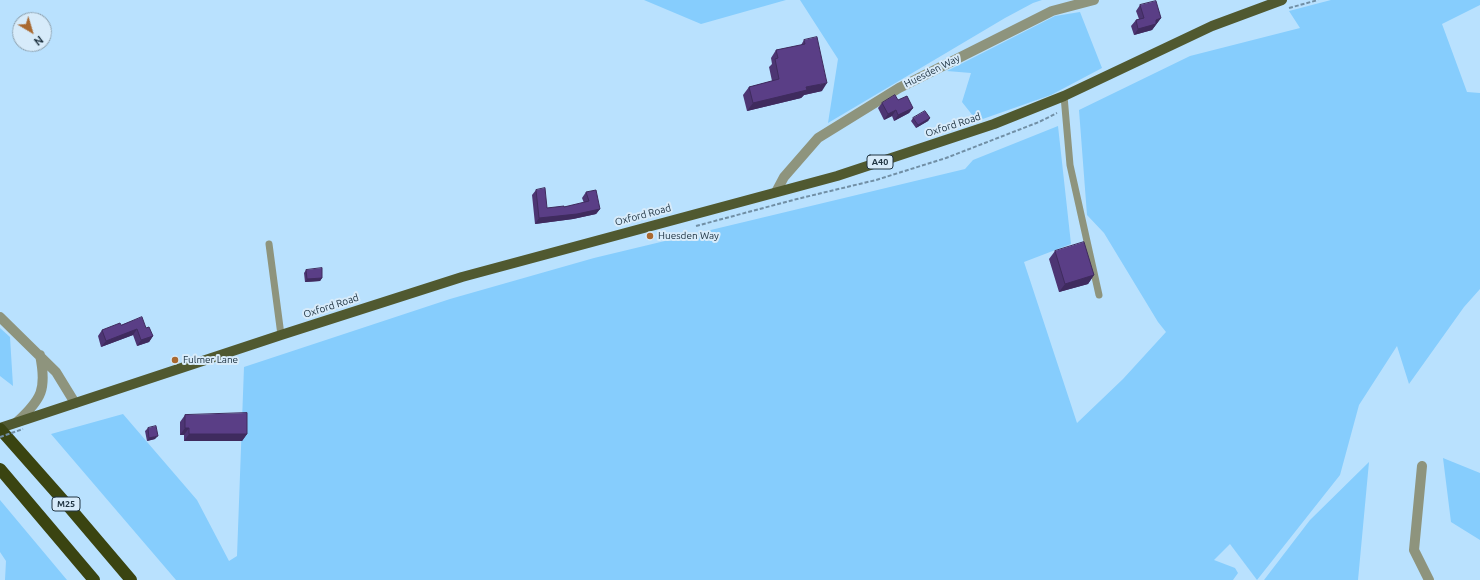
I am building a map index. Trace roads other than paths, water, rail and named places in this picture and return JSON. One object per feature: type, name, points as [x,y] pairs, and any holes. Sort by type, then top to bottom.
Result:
[{"type":"highway","name":"M25","points":[[0,428],[131,580]]},
{"type":"highway","name":"M25","points":[[0,470],[94,580]]},
{"type":"main road","name":"Oxford Road","points":[[0,428],[20,425],[75,403],[462,277],[837,176],[994,124],[1064,96],[1212,26],[1282,0]]},
{"type":"street","name":"Huesden Way","points":[[776,192],[784,177],[818,138],[899,88],[1052,11],[1094,0]]},
{"type":"street","points":[[0,317],[56,372],[75,403]]},
{"type":"street","points":[[20,425],[36,404],[40,394],[43,382],[40,355]]},
{"type":"street","points":[[1422,466],[1414,550],[1428,580]]},
{"type":"lane","points":[[1064,96],[1070,165],[1099,295]]},
{"type":"lane","points":[[269,244],[281,335]]},
{"type":"place","name":"Huesden Way","points":[[650,236]]},
{"type":"place","name":"Fulmer Lane","points":[[175,360]]}]
